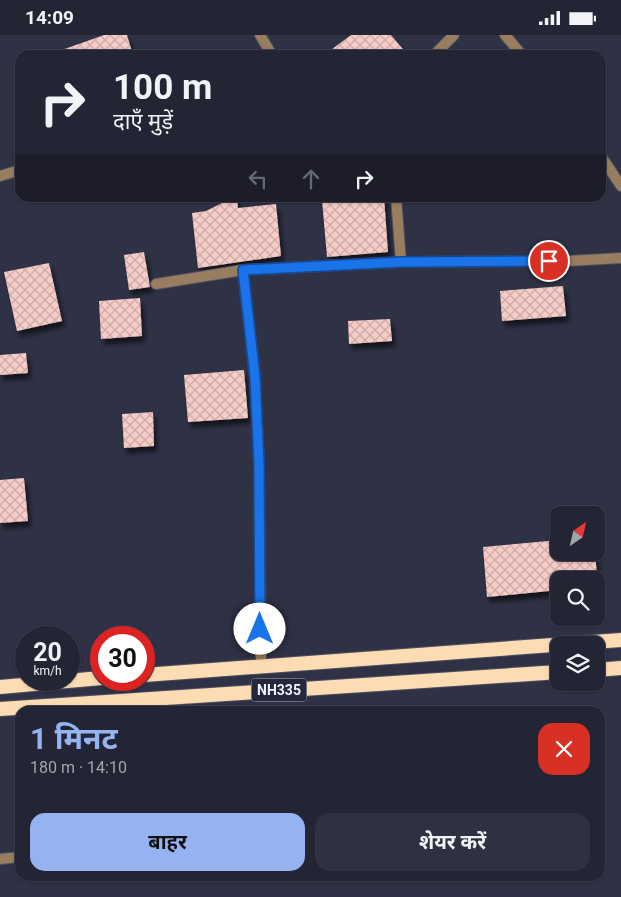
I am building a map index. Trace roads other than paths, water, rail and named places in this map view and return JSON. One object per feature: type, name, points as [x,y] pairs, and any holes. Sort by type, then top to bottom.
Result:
[{"type":"highway","name":"NH335","points":[[155,674],[621,640]]},
{"type":"highway","points":[[605,669],[621,668]]},
{"type":"highway","name":"NH335","points":[[45,706],[550,673]]},
{"type":"highway","points":[[0,687],[90,679]]},
{"type":"highway","name":"NH335","points":[[0,709],[15,708]]},
{"type":"street","points":[[260,35],[269,50]]},
{"type":"street","points":[[439,50],[454,35]]},
{"type":"street","points":[[505,35],[518,50]]},
{"type":"street","points":[[606,164],[621,186]]},
{"type":"street","points":[[0,176],[15,172]]},
{"type":"street","points":[[396,202],[401,262]]},
{"type":"street","points":[[156,284],[243,270],[401,262],[567,261],[621,258]]},
{"type":"street","points":[[243,270],[255,377],[259,464],[260,665]]},
{"type":"street","points":[[0,859],[15,858]]}]
